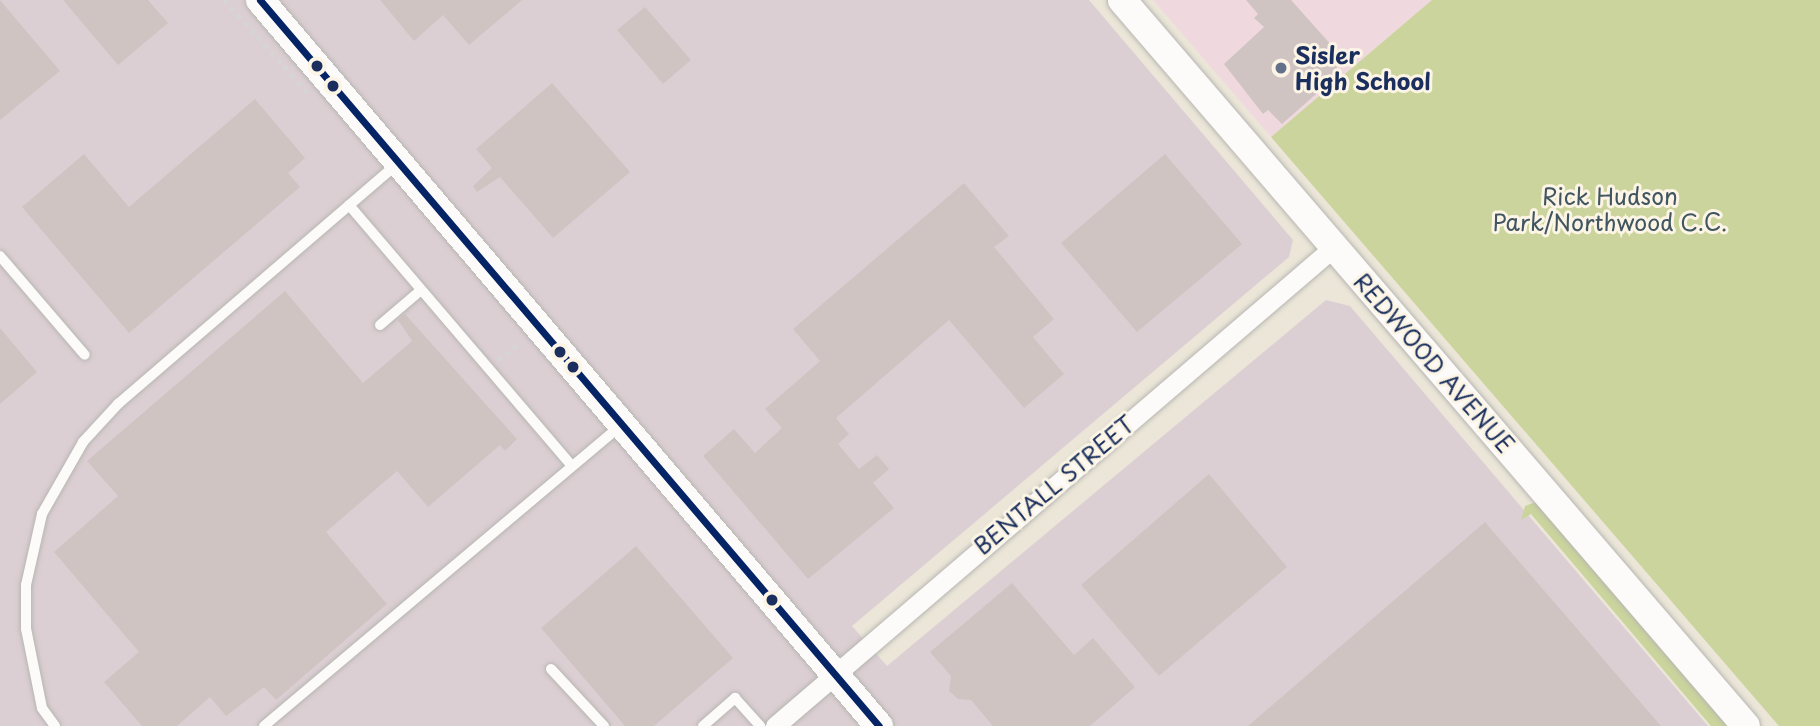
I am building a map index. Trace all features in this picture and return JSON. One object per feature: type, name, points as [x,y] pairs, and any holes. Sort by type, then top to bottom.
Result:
[{"type":"street","points":[[260,0],[879,726]]},
{"type":"street","name":"REDWOOD AVENUE","points":[[1122,0],[1746,726]]},
{"type":"street","name":"BENTALL STREET","points":[[775,726],[1335,246]]},
{"type":"lane","points":[[55,726],[42,708],[26,629],[26,585],[42,514],[83,442],[118,404],[398,163]]},
{"type":"lane","points":[[349,205],[572,466]]},
{"type":"lane","points":[[0,256],[85,355]]},
{"type":"lane","points":[[380,326],[421,290]]},
{"type":"lane","points":[[264,726],[622,424]]},
{"type":"lane","points":[[551,669],[604,726]]},
{"type":"lane","points":[[703,726],[736,698],[760,726]]},
{"type":"path","points":[[488,368],[541,330]]},
{"type":"shaded area","points":[[0,0],[1089,0],[1293,240],[1289,257],[852,626],[887,666],[1326,300],[1350,306],[1708,726],[0,726]]},
{"type":"shaded area","name":"Sisler High School","points":[[1153,0],[1432,0],[1271,137]]},
{"type":"green space","name":"Rick Hudson Park/Northwood C.C.","points":[[1432,0],[1820,0],[1820,726],[1779,726],[1271,137]]},
{"type":"green space","points":[[1536,502],[1732,726],[1711,726],[1531,514],[1521,520],[1525,506]]},
{"type":"building","points":[[0,0],[60,71],[0,120]]},
{"type":"building","points":[[63,0],[148,0],[168,23],[118,65]]},
{"type":"building","points":[[380,0],[522,0],[469,45],[443,15],[414,41]]},
{"type":"building","points":[[1246,0],[1291,0],[1334,48],[1329,54],[1340,73],[1282,124],[1268,110],[1263,114],[1224,64],[1264,27],[1254,18],[1258,14]]},
{"type":"building","points":[[645,7],[691,60],[663,84],[617,30]]},
{"type":"building","points":[[552,83],[630,172],[553,238],[500,177],[477,192],[473,186],[492,168],[476,149]]},
{"type":"building","points":[[255,99],[305,158],[288,173],[300,187],[129,333],[22,207],[84,154],[129,207]]},
{"type":"building","points":[[1165,154],[1242,244],[1137,332],[1061,243]]},
{"type":"building","points":[[964,183],[1009,236],[994,247],[1054,319],[1033,337],[1064,374],[1024,408],[949,320],[836,418],[849,434],[838,444],[859,469],[877,455],[889,469],[873,483],[894,508],[808,579],[703,456],[734,429],[755,453],[782,428],[765,409],[820,361],[793,329]]},
{"type":"building","points":[[285,291],[363,383],[412,341],[398,320],[405,314],[517,439],[505,451],[500,445],[428,507],[397,471],[326,532],[387,604],[276,700],[264,687],[226,716],[210,697],[177,726],[142,726],[104,682],[139,652],[54,552],[118,496],[87,461]]},
{"type":"building","points":[[0,328],[37,372],[0,404]]},
{"type":"building","points":[[1209,474],[1287,567],[1159,676],[1081,585]]},
{"type":"building","points":[[1485,522],[1661,726],[1248,726]]},
{"type":"building","points":[[636,546],[733,658],[654,726],[625,726],[541,628]]},
{"type":"building","points":[[1012,583],[1074,655],[1093,638],[1135,687],[1090,726],[993,726],[971,700],[958,699],[949,691],[951,676],[930,652]]},
{"type":"transit line","points":[[260,0],[879,726]]},
{"type":"place","name":"Sisler High School","points":[[1281,68]]}]
